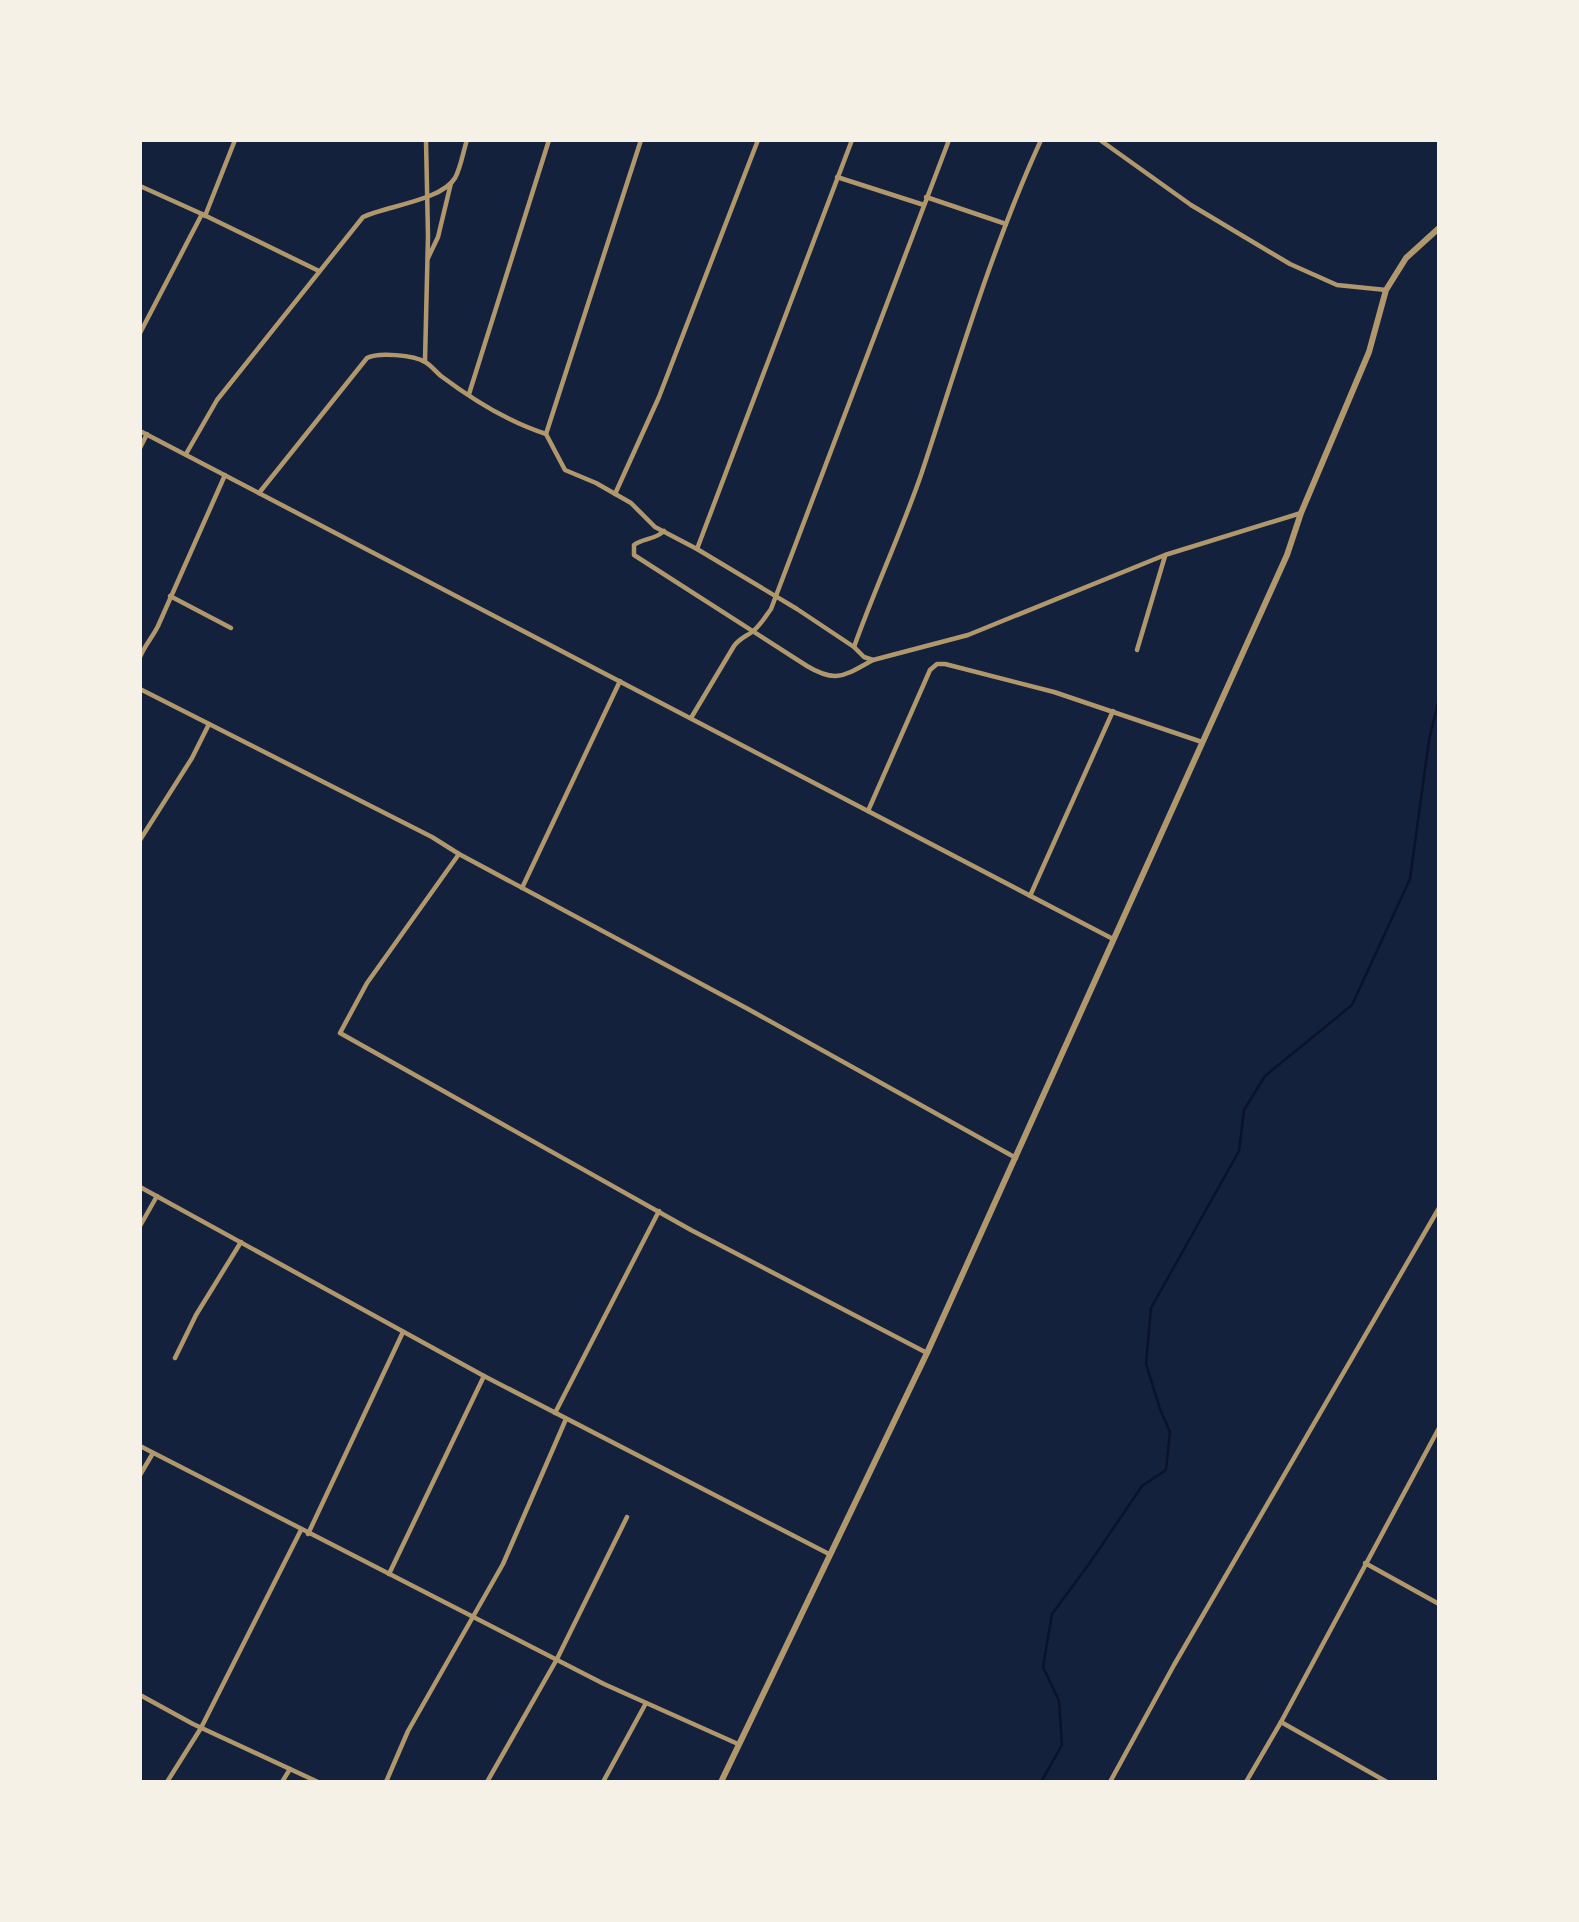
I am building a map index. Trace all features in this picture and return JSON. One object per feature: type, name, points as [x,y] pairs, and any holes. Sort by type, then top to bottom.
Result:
[{"type":"street","points":[[140,333],[203,215],[235,140]]},
{"type":"street","points":[[425,361],[428,258],[426,140]]},
{"type":"street","points":[[186,454],[216,400],[363,217],[379,209],[427,197],[451,182],[467,140]]},
{"type":"street","points":[[469,394],[549,140]]},
{"type":"street","points":[[546,434],[641,140]]},
{"type":"street","points":[[615,494],[659,397],[758,140]]},
{"type":"street","points":[[697,548],[852,140]]},
{"type":"street","points":[[691,718],[734,646],[740,638],[752,632],[771,609],[949,140]]},
{"type":"street","points":[[854,647],[921,475],[971,316],[1041,140]]},
{"type":"street","points":[[1100,140],[1191,205],[1290,264],[1337,285],[1386,290]]},
{"type":"street","points":[[837,177],[924,205]]},
{"type":"street","points":[[428,258],[438,237],[451,182]]},
{"type":"street","points":[[140,186],[318,271]]},
{"type":"street","points":[[926,197],[1006,224]]},
{"type":"street","points":[[721,1782],[928,1353],[1287,555],[1301,513],[1368,352],[1386,290],[1406,258],[1439,228]]},
{"type":"street","points":[[259,492],[367,358],[374,354],[395,355],[425,361],[442,377],[506,418],[546,434],[565,470],[596,483],[631,503],[655,527],[697,548],[854,647],[864,657],[873,660]]},
{"type":"street","points":[[140,430],[1113,939]]},
{"type":"street","points":[[140,448],[147,434]]},
{"type":"street","points":[[140,657],[145,644],[152,637],[225,474]]},
{"type":"street","points":[[664,531],[655,538],[638,541],[634,545],[634,555],[823,676],[836,677],[873,660],[968,635],[1166,555],[1301,513]]},
{"type":"street","points":[[1137,650],[1166,555]]},
{"type":"street","points":[[170,596],[231,628]]},
{"type":"street","points":[[868,811],[930,670],[937,664],[1054,692],[1202,742]]},
{"type":"street","points":[[522,888],[620,681]]},
{"type":"street","points":[[140,689],[432,837],[1017,1159]]},
{"type":"street","points":[[1030,896],[1113,711]]},
{"type":"street","points":[[140,840],[192,758],[209,724]]},
{"type":"street","points":[[459,854],[367,983],[340,1033],[659,1211],[928,1353]]},
{"type":"street","points":[[140,1186],[484,1376],[829,1554]]},
{"type":"street","points":[[140,1226],[157,1196]]},
{"type":"street","points":[[1110,1782],[1174,1665],[1439,1208]]},
{"type":"street","points":[[555,1413],[659,1211]]},
{"type":"street","points":[[176,1358],[203,1303],[241,1242]]},
{"type":"street","points":[[308,1534],[403,1332]]},
{"type":"street","points":[[389,1574],[484,1376]]},
{"type":"street","points":[[386,1782],[408,1731],[503,1564],[566,1419]]},
{"type":"street","points":[[1246,1782],[1439,1428]]},
{"type":"street","points":[[140,1446],[557,1659],[738,1744]]},
{"type":"street","points":[[140,1475],[153,1453]]},
{"type":"street","points":[[487,1782],[557,1659],[626,1517]]},
{"type":"street","points":[[167,1782],[201,1728],[301,1530]]},
{"type":"street","points":[[1365,1563],[1439,1604]]},
{"type":"street","points":[[140,1695],[201,1728],[318,1782]]},
{"type":"street","points":[[603,1782],[646,1703]]},
{"type":"street","points":[[1281,1722],[1387,1782]]},
{"type":"street","points":[[282,1782],[290,1769]]},
{"type":"waterway","points":[[1041,1782],[1062,1745],[1059,1701],[1043,1667],[1052,1614],[1142,1486],[1166,1470],[1170,1432],[1146,1364],[1151,1308],[1239,1151],[1244,1110],[1265,1076],[1352,1005],[1410,879],[1429,740],[1439,699]]}]
